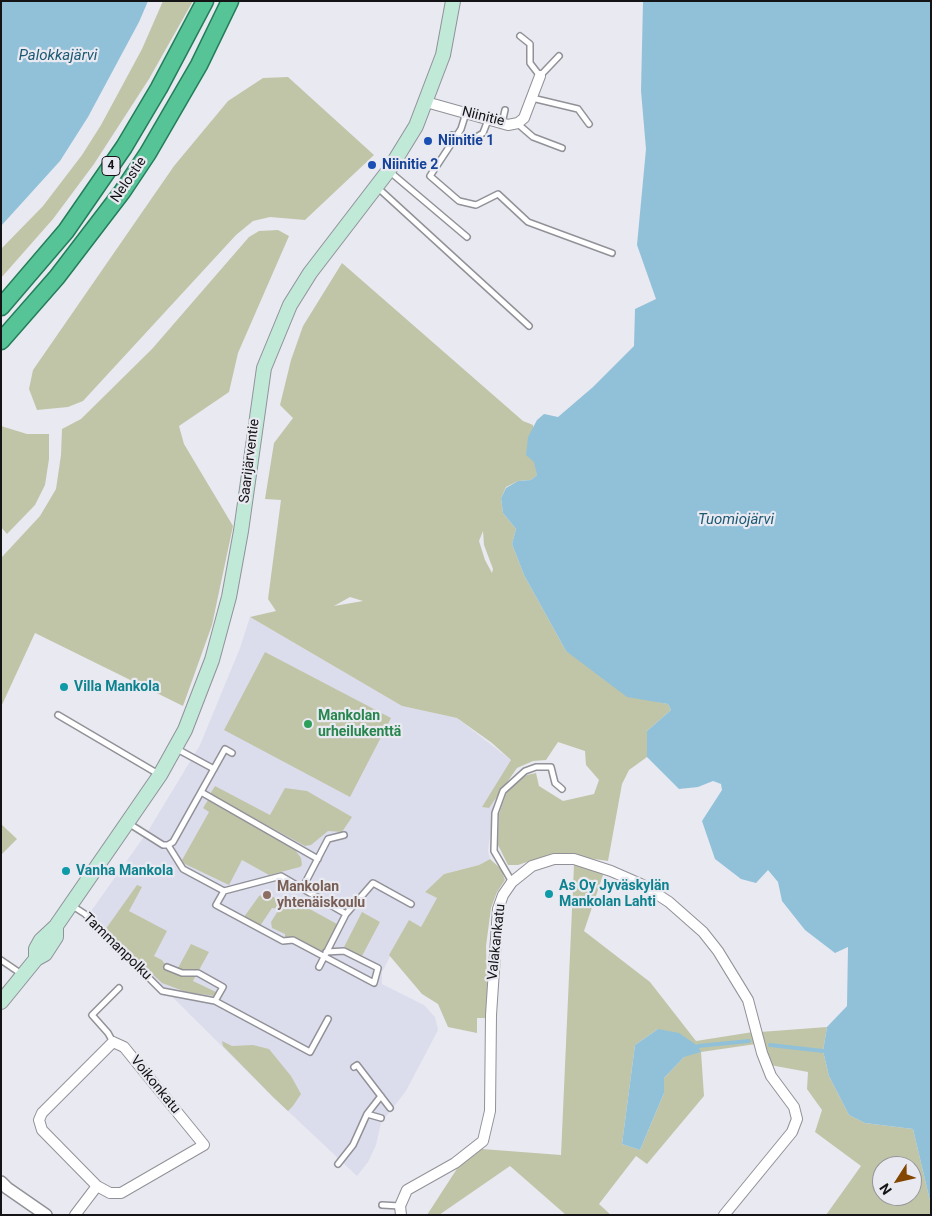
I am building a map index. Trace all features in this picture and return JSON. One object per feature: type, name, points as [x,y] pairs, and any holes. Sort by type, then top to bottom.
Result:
[{"type":"highway","name":"Nelostie","points":[[1,307],[66,231],[124,147],[159,88],[205,1]]},
{"type":"highway","name":"Nelostie","points":[[1,341],[58,277],[126,186],[199,65],[230,1]]},
{"type":"main road","name":"Saarijärventie","points":[[1,1002],[36,959],[45,954],[50,947],[56,937],[56,926],[128,823],[176,749],[198,700],[212,660],[229,597],[241,531],[264,368],[280,324],[315,265],[389,170],[416,126],[443,55],[453,1]]},
{"type":"street","name":"Niinitie","points":[[426,102],[508,125],[518,123],[524,118],[540,76]]},
{"type":"street","name":"Valakankatu","points":[[401,1210],[407,1190],[455,1163],[483,1141],[490,1111],[491,1015],[498,909],[503,895],[512,882],[532,866],[554,859],[574,859],[611,871],[643,885],[681,911],[703,932],[728,967],[748,1000],[762,1053],[771,1076],[794,1107],[797,1119],[792,1132],[724,1215]]},
{"type":"street","name":"Voikonkatu","points":[[113,1042],[124,1047],[204,1145],[121,1194],[110,1193],[96,1186],[42,1130],[39,1120],[42,1113],[113,1042]]},
{"type":"street","points":[[1,1182],[46,1215]]},
{"type":"street","points":[[75,1215],[96,1186]]},
{"type":"lane","points":[[520,36],[530,44],[530,63],[540,76],[559,56]]},
{"type":"lane","points":[[531,98],[578,109],[589,124]]},
{"type":"lane","points":[[502,123],[505,110]]},
{"type":"lane","points":[[466,113],[430,176],[459,201],[476,204],[498,194],[528,222],[612,253]]},
{"type":"lane","points":[[455,135],[475,138],[483,133],[488,119]]},
{"type":"lane","points":[[518,123],[533,137],[562,148]]},
{"type":"lane","points":[[389,170],[424,197],[467,237]]},
{"type":"lane","points":[[377,186],[529,326]]},
{"type":"lane","points":[[58,715],[160,775]]},
{"type":"lane","points":[[176,749],[214,769]]},
{"type":"lane","points":[[165,845],[172,842],[226,749],[232,753]]},
{"type":"lane","points":[[512,882],[494,851],[495,813],[504,791],[525,771],[536,767],[551,767],[554,783],[562,789]]},
{"type":"lane","points":[[201,792],[318,859]]},
{"type":"lane","points":[[128,823],[165,845],[183,869],[224,891],[281,876],[303,887],[320,900],[346,914]]},
{"type":"lane","points":[[303,887],[328,839],[344,835]]},
{"type":"lane","points":[[319,967],[346,914],[373,883],[411,904]]},
{"type":"lane","points":[[224,891],[216,905],[283,941],[293,940],[325,955],[374,983],[378,968],[344,951],[325,955]]},
{"type":"lane","name":"Tammanpolku","points":[[71,905],[85,914],[162,991],[215,1001]]},
{"type":"lane","points":[[1,960],[23,975]]},
{"type":"lane","points":[[167,967],[182,973],[198,973],[223,987],[215,1001],[310,1052],[328,1019]]},
{"type":"lane","points":[[113,1042],[108,1033],[92,1015],[119,988]]},
{"type":"lane","points":[[354,1067],[357,1065],[390,1108]]},
{"type":"lane","points":[[338,1164],[353,1145],[367,1114],[381,1096]]},
{"type":"lane","points":[[367,1114],[381,1118]]},
{"type":"lane","points":[[382,1206],[401,1210]]},
{"type":"shaded area","name":"Mankolan yhtenäiskoulu","points":[[250,617],[402,706],[457,718],[516,764],[494,804],[488,851],[490,859],[479,865],[444,874],[425,892],[438,898],[421,927],[409,921],[382,972],[382,984],[424,1005],[435,1017],[438,1030],[406,1091],[381,1123],[376,1145],[368,1162],[357,1176],[274,1098],[89,914],[148,831],[200,745],[240,648]]},
{"type":"green space","points":[[163,1],[193,1],[149,79],[94,164],[53,219],[1,278],[1,249],[43,206],[82,155],[101,125],[142,49]]},
{"type":"green space","points":[[288,77],[374,155],[305,220],[270,217],[253,221],[236,235],[83,401],[68,407],[37,410],[29,389],[33,370],[174,166],[228,101],[263,78]]},
{"type":"green space","points":[[278,230],[289,236],[238,353],[229,392],[179,426],[184,444],[233,526],[212,625],[183,706],[35,633],[1,707],[1,558],[40,516],[56,489],[61,455],[62,429],[81,419],[152,349],[249,237],[259,231]]},
{"type":"green space","points":[[342,263],[523,421],[533,425],[537,475],[531,480],[518,481],[506,487],[501,498],[503,513],[516,529],[512,544],[524,575],[566,651],[658,702],[668,704],[671,710],[647,731],[647,757],[629,770],[622,784],[608,861],[554,853],[518,865],[508,865],[498,845],[499,814],[506,794],[514,783],[527,775],[536,773],[539,786],[563,801],[594,794],[599,780],[586,765],[585,751],[558,742],[546,760],[533,761],[517,768],[489,808],[482,807],[511,760],[492,743],[457,718],[402,706],[250,617],[276,611],[268,599],[281,500],[265,499],[274,443],[293,418],[280,405],[291,360],[303,326]],"holes":[[[483,531],[484,545],[493,569],[492,573],[485,560],[479,541]],[[350,597],[363,601],[334,606]]]},
{"type":"green space","points":[[1,426],[27,434],[49,434],[49,459],[45,485],[35,505],[7,534],[1,527]]},
{"type":"green space","name":"Mankolan urheilukenttä","points":[[265,652],[391,718],[350,797],[224,730]]},
{"type":"green space","points":[[215,786],[270,815],[285,788],[307,791],[352,817],[342,832],[328,831],[311,845],[305,846],[210,794]]},
{"type":"green space","points":[[208,800],[293,847],[301,858],[302,865],[269,875],[242,860],[229,885],[185,864],[182,860],[209,812],[203,808]]},
{"type":"green space","points":[[1,824],[17,839],[1,855]]},
{"type":"green space","points":[[490,859],[501,869],[505,880],[497,892],[491,908],[486,946],[488,1018],[477,1018],[477,1033],[448,1027],[438,1004],[422,994],[389,955],[409,920],[421,927],[437,898],[425,892],[444,874],[479,865]]},
{"type":"green space","points":[[574,865],[604,872],[584,931],[650,982],[696,1041],[753,1032],[756,1044],[701,1052],[704,1096],[647,1164],[636,1156],[599,1204],[611,1215],[566,1215],[510,1166],[439,1215],[427,1215],[473,1144],[482,1149],[561,1155]],"holes":[[[658,1029],[684,1057],[664,1078],[664,1093],[640,1150],[622,1144],[635,1045]]]},
{"type":"green space","points":[[137,885],[142,887],[129,911],[167,931],[154,956],[162,960],[171,973],[196,975],[193,981],[216,992],[214,996],[186,992],[162,983],[105,930]]},
{"type":"green space","points":[[266,893],[282,902],[286,896],[337,924],[322,953],[293,938],[285,938],[285,934],[272,928],[271,922],[279,909],[272,908],[260,926],[244,917],[259,896]]},
{"type":"green space","points":[[362,912],[380,922],[362,956],[344,947]]},
{"type":"green space","points":[[191,944],[209,952],[198,972],[178,970],[169,966],[170,964],[178,968]]},
{"type":"green space","points":[[827,1027],[823,1051],[829,1076],[849,1115],[865,1123],[913,1129],[919,1156],[872,1156],[872,1206],[922,1206],[922,1167],[931,1205],[931,1215],[826,1215],[861,1166],[815,1132],[822,1110],[807,1089],[808,1072],[770,1065],[760,1032]]},
{"type":"green space","points":[[222,1041],[232,1046],[253,1045],[269,1049],[291,1076],[301,1094],[293,1106],[288,1111],[223,1046]]},
{"type":"water","name":"Palokkajärvi","points":[[1,1],[148,1],[139,22],[88,117],[60,161],[1,226]]},
{"type":"water","name":"Tuomiojärvi","points":[[643,1],[931,1],[931,1205],[922,1167],[922,1156],[919,1156],[913,1129],[865,1123],[849,1115],[829,1076],[823,1051],[827,1027],[847,1006],[848,947],[835,953],[805,930],[782,901],[778,882],[768,870],[756,883],[741,879],[715,859],[702,821],[722,790],[721,784],[713,781],[698,787],[679,789],[647,757],[647,731],[671,710],[668,704],[627,697],[566,651],[524,575],[512,544],[516,529],[503,513],[501,498],[506,488],[518,481],[531,480],[537,475],[534,462],[526,455],[528,437],[537,420],[544,414],[558,417],[593,387],[634,346],[635,309],[656,299],[637,245],[646,149],[641,91]]},
{"type":"water","points":[[658,1029],[679,1033],[698,1046],[701,1052],[684,1057],[664,1078],[664,1093],[640,1150],[622,1144],[635,1045]]},
{"type":"waterway","points":[[698,1046],[749,1041]]},
{"type":"waterway","points":[[770,1045],[823,1051]]},
{"type":"place","name":"Niinitie 1","points":[[428,141]]},
{"type":"place","name":"Niinitie 2","points":[[372,165]]},
{"type":"place","name":"Villa Mankola","points":[[64,687]]},
{"type":"place","name":"Mankolan urheilukenttä","points":[[308,724]]},
{"type":"place","name":"Vanha Mankola","points":[[66,871]]},
{"type":"place","name":"As Oy Jyväskylän Mankolan Lahti","points":[[549,894]]},
{"type":"place","name":"Mankolan yhtenäiskoulu","points":[[267,895]]}]
